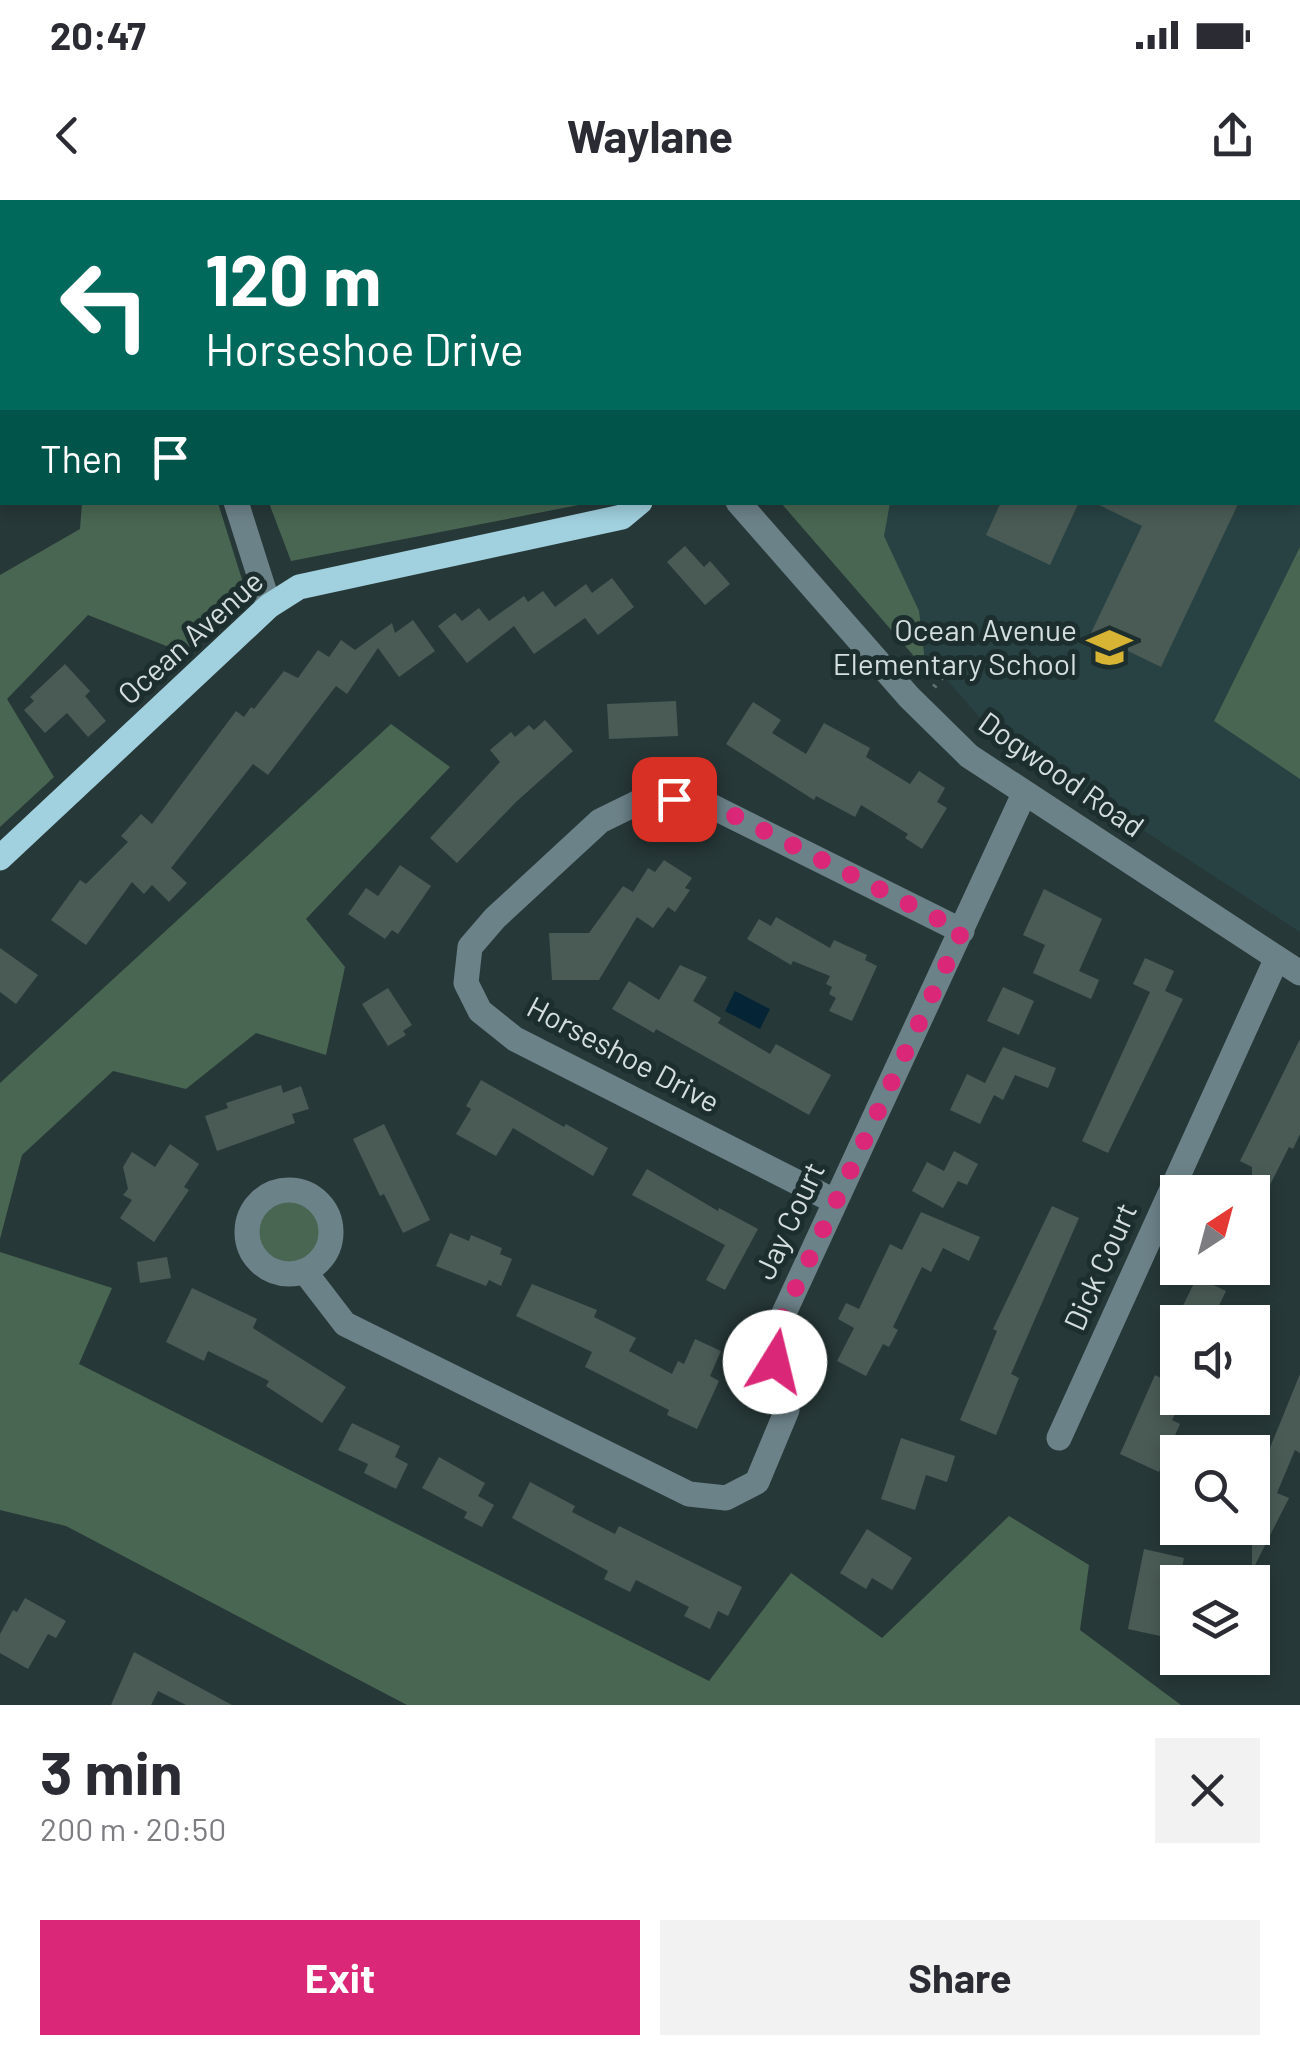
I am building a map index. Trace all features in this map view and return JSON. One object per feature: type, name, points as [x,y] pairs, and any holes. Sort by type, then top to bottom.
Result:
[{"type":"main road","name":"Ocean Avenue","points":[[0,858],[269,606],[299,587],[622,517],[636,505]]},
{"type":"street","points":[[237,505],[269,606]]},
{"type":"street","name":"Dogwood Road","points":[[741,505],[908,697],[968,756],[1300,973]]},
{"type":"street","name":"Jay Court","points":[[305,1272],[345,1324],[689,1494],[726,1498],[757,1482],[787,1410],[775,1362],[778,1326],[1024,794]]},
{"type":"street","name":"Horseshoe Drive","points":[[834,1201],[516,1039],[480,1011],[466,983],[470,947],[495,918],[600,821],[647,798],[701,800],[962,931]]},
{"type":"street","name":"Dick Court","points":[[1060,1438],[1277,958]]},
{"type":"path","points":[[929,693],[960,655]]},
{"type":"shaded area","name":"Ocean Avenue Elementary School","points":[[796,505],[1300,505],[1300,932],[993,733]]},
{"type":"shaded area","points":[[735,991],[770,1009],[760,1029],[725,1011]]},
{"type":"green space","points":[[82,505],[219,505],[245,589],[184,653],[88,615],[7,699],[54,777],[0,827],[0,575],[80,529]]},
{"type":"green space","points":[[270,505],[579,505],[291,561]]},
{"type":"green space","points":[[783,505],[890,505],[884,536],[919,611],[926,670]]},
{"type":"green space","points":[[1300,547],[1300,779],[1214,721]]},
{"type":"green space","points":[[391,724],[450,767],[306,919],[345,967],[326,1055],[256,1033],[186,1089],[113,1071],[22,1155],[0,1239],[0,1083]]},
{"type":"green space","points":[[291,1196],[305,1198],[317,1206],[325,1218],[325,1246],[317,1258],[305,1266],[291,1268],[277,1266],[265,1258],[257,1246],[255,1232],[257,1218],[265,1206],[277,1198]]},
{"type":"green space","points":[[0,1252],[112,1288],[79,1364],[709,1681],[791,1573],[882,1638],[1009,1516],[1089,1565],[1080,1630],[1181,1705],[407,1705],[66,1526],[0,1510]]},
{"type":"building","points":[[1000,505],[1078,505],[1050,565],[986,535]]},
{"type":"building","points":[[1099,505],[1238,505],[1161,667],[1091,633],[1142,526]]},
{"type":"building","points":[[685,546],[704,567],[710,561],[730,584],[705,605],[667,562]]},
{"type":"building","points":[[612,578],[634,607],[598,635],[585,618],[534,654],[514,626],[467,663],[438,626],[455,613],[462,621],[479,608],[489,621],[524,596],[528,602],[543,591],[555,607],[586,584],[592,593]]},
{"type":"building","points":[[413,620],[435,651],[399,677],[378,648],[347,694],[336,686],[268,775],[253,764],[171,868],[187,883],[169,902],[152,885],[144,894],[132,882],[86,945],[51,920],[80,880],[86,884],[128,842],[121,836],[141,814],[152,824],[236,711],[244,717],[251,707],[254,709],[284,671],[298,678],[318,650],[329,657],[341,640],[355,650],[392,623],[395,633]]},
{"type":"building","points":[[65,664],[90,691],[85,696],[106,721],[88,737],[67,713],[45,733],[24,710],[34,701],[30,697]]},
{"type":"building","points":[[676,701],[678,736],[609,739],[607,704]]},
{"type":"building","points":[[753,702],[781,720],[772,733],[806,754],[824,723],[870,748],[866,757],[910,784],[919,771],[945,788],[937,802],[947,808],[922,849],[905,838],[908,834],[861,805],[855,817],[816,796],[814,800],[726,744]]},
{"type":"building","points":[[545,720],[573,751],[457,863],[430,838],[500,762],[490,750],[511,732],[515,737],[529,725],[534,730]]},
{"type":"building","points":[[664,860],[692,878],[685,888],[690,890],[675,912],[668,907],[653,928],[637,917],[599,980],[552,980],[549,933],[589,933],[623,886],[633,892],[648,868],[655,872]]},
{"type":"building","points":[[400,865],[431,886],[398,934],[392,930],[385,939],[348,914],[366,888],[378,896]]},
{"type":"building","points":[[1044,889],[1102,919],[1079,971],[1099,980],[1091,999],[1033,973],[1045,945],[1023,935]]},
{"type":"building","points":[[776,917],[830,948],[834,940],[867,955],[865,960],[877,966],[852,1021],[829,1011],[836,998],[829,994],[832,987],[826,984],[830,976],[793,961],[791,965],[747,939],[759,919],[771,926]]},
{"type":"building","points":[[0,948],[38,975],[16,1004],[0,992]]},
{"type":"building","points":[[1145,958],[1174,971],[1165,991],[1183,999],[1108,1153],[1082,1141],[1150,992],[1133,984]]},
{"type":"building","points":[[680,965],[707,977],[693,1001],[721,1018],[718,1023],[770,1054],[776,1044],[831,1075],[809,1115],[656,1029],[654,1033],[612,1009],[629,981],[659,1000]]},
{"type":"building","points":[[1003,987],[1034,1001],[1019,1035],[987,1021]]},
{"type":"building","points":[[388,988],[412,1025],[403,1031],[406,1035],[388,1046],[362,1004]]},
{"type":"building","points":[[1300,1039],[1300,1134],[1293,1149],[1289,1147],[1270,1185],[1270,1175],[1252,1175],[1252,1167],[1240,1161]]},
{"type":"building","points":[[1003,1047],[1056,1068],[1048,1088],[1015,1075],[1003,1100],[994,1095],[980,1124],[950,1110],[967,1074],[985,1083]]},
{"type":"building","points":[[481,1080],[608,1148],[593,1176],[513,1128],[496,1156],[456,1134],[471,1109],[466,1106]]},
{"type":"building","points":[[281,1085],[283,1093],[301,1086],[309,1109],[292,1114],[295,1123],[217,1151],[205,1116],[228,1108],[226,1103]]},
{"type":"building","points":[[384,1124],[430,1220],[403,1233],[353,1139]]},
{"type":"building","points":[[170,1144],[199,1164],[184,1187],[189,1190],[154,1242],[120,1218],[132,1200],[123,1195],[128,1189],[123,1167],[132,1152],[155,1167]]},
{"type":"building","points":[[954,1151],[978,1164],[967,1185],[958,1181],[943,1208],[912,1191],[927,1162],[944,1171]]},
{"type":"building","points":[[647,1169],[718,1211],[719,1208],[758,1229],[725,1290],[706,1280],[725,1245],[632,1195]]},
{"type":"building","points":[[1052,1206],[1079,1218],[1011,1374],[1019,1378],[996,1435],[960,1420],[997,1331],[993,1329]]},
{"type":"building","points":[[921,1212],[980,1237],[969,1261],[943,1248],[931,1272],[922,1267],[893,1327],[898,1330],[889,1347],[883,1344],[866,1376],[837,1361],[854,1328],[838,1319],[846,1303],[859,1309],[890,1244],[902,1250]]},
{"type":"building","points":[[450,1233],[469,1241],[471,1235],[502,1248],[500,1254],[512,1259],[501,1286],[489,1280],[486,1286],[436,1266]]},
{"type":"building","points":[[167,1257],[171,1278],[140,1283],[137,1262]]},
{"type":"building","points":[[532,1284],[597,1310],[594,1317],[636,1338],[629,1351],[672,1374],[678,1361],[684,1364],[695,1339],[721,1351],[710,1376],[719,1381],[697,1429],[667,1415],[669,1410],[585,1367],[592,1352],[516,1316]]},
{"type":"building","points":[[1193,1285],[1214,1285],[1226,1291],[1219,1305],[1183,1305]]},
{"type":"building","points":[[192,1288],[257,1319],[253,1328],[346,1387],[322,1423],[266,1386],[269,1381],[208,1351],[204,1361],[166,1342]]},
{"type":"building","points":[[1300,1374],[1300,1453],[1295,1450],[1277,1493],[1289,1498],[1270,1535],[1270,1448]]},
{"type":"building","points":[[1155,1375],[1160,1377],[1160,1415],[1174,1415],[1172,1420],[1180,1424],[1175,1435],[1160,1435],[1159,1472],[1120,1454]]},
{"type":"building","points":[[352,1423],[400,1446],[395,1457],[408,1464],[396,1489],[364,1473],[368,1464],[338,1450]]},
{"type":"building","points":[[901,1438],[955,1456],[947,1482],[926,1475],[915,1510],[881,1499]]},
{"type":"building","points":[[439,1457],[485,1483],[478,1496],[494,1505],[482,1527],[464,1518],[467,1512],[422,1488]]},
{"type":"building","points":[[530,1482],[575,1506],[572,1512],[615,1534],[619,1526],[742,1587],[728,1616],[718,1611],[710,1629],[684,1616],[689,1607],[636,1580],[630,1592],[604,1579],[608,1571],[512,1518]]},
{"type":"building","points":[[867,1529],[912,1558],[892,1590],[872,1578],[866,1589],[840,1573]]},
{"type":"building","points":[[1252,1545],[1265,1545],[1255,1565],[1252,1565]]},
{"type":"building","points":[[1144,1549],[1184,1558],[1183,1565],[1160,1565],[1160,1636],[1128,1629]]},
{"type":"building","points":[[25,1598],[66,1621],[56,1638],[48,1634],[28,1669],[0,1653],[0,1634],[13,1610],[17,1612]]},
{"type":"building","points":[[134,1652],[232,1705],[186,1705],[158,1691],[151,1705],[111,1705]]},
{"type":"place","name":"Ocean Avenue Elementary School","points":[[1110,648]]},
{"type":"route","points":[[674,799],[701,800],[962,931],[778,1326],[775,1362]]}]
